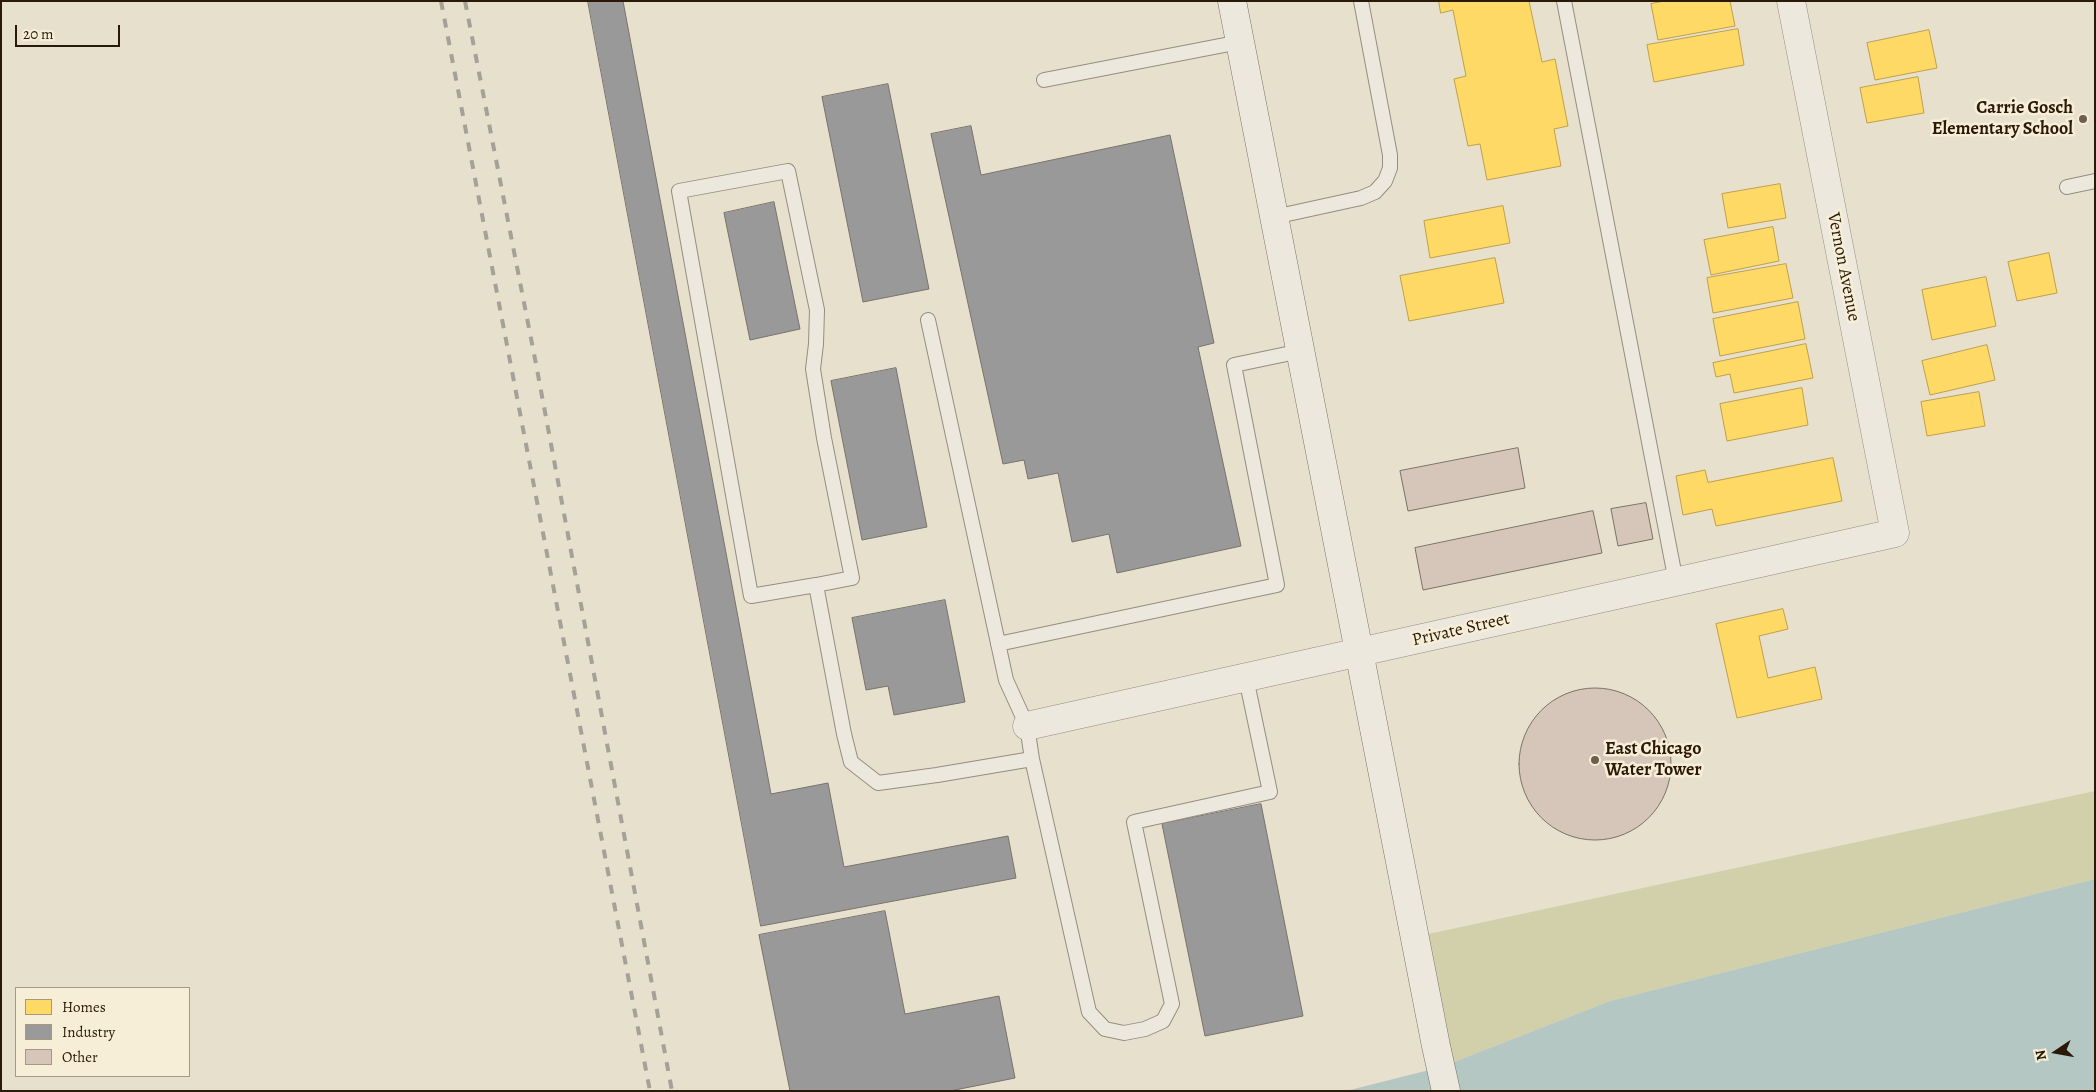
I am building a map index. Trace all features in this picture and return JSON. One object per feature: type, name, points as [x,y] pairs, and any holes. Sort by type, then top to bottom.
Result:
[{"type":"street","points":[[1232,1],[1446,1091]]},
{"type":"street","name":"Vernon Avenue","points":[[1792,1],[1895,533]]},
{"type":"street","name":"Private Street","points":[[1027,726],[1895,533]]},
{"type":"lane","points":[[1274,217],[1361,198],[1375,192],[1385,181],[1390,168],[1390,154],[1361,1]]},
{"type":"lane","points":[[1564,1],[1676,582]]},
{"type":"lane","points":[[1044,80],[1240,42]]},
{"type":"lane","points":[[788,171],[817,310],[813,368],[824,438],[852,578],[816,584],[751,596],[679,191],[788,171]]},
{"type":"lane","points":[[2067,187],[2095,181]]},
{"type":"lane","points":[[928,320],[1006,680],[1027,726],[1032,759],[1089,1012],[1105,1028],[1124,1034],[1145,1029],[1163,1020],[1172,1004],[1134,822],[1270,792],[1246,678]]},
{"type":"lane","points":[[998,644],[1277,585],[1234,365],[1301,351]]},
{"type":"lane","points":[[816,584],[851,762],[878,783],[937,776],[1032,759]]},
{"type":"green space","points":[[2095,791],[2095,879],[1610,1001],[1441,1067],[1419,936]]},
{"type":"shaded area","points":[[2095,879],[2095,1089],[2086,1091],[1346,1091],[1441,1067],[1610,1001]]},
{"type":"building: Homes","points":[[1439,1],[1529,1],[1542,62],[1555,59],[1568,126],[1554,129],[1561,166],[1487,180],[1480,144],[1468,146],[1454,79],[1466,76],[1453,10],[1441,13]]},
{"type":"building: Homes","points":[[1665,1],[1730,1],[1735,26],[1658,40],[1651,4]]},
{"type":"building: Homes","points":[[1738,29],[1744,65],[1654,82],[1647,45]]},
{"type":"building: Homes","points":[[1929,30],[1937,68],[1875,80],[1867,43]]},
{"type":"building: Homes","points":[[1918,77],[1924,113],[1867,123],[1860,88]]},
{"type":"building: Homes","points":[[1780,184],[1786,218],[1728,228],[1722,194]]},
{"type":"building: Homes","points":[[1503,206],[1510,243],[1430,258],[1424,221]]},
{"type":"building: Homes","points":[[1773,227],[1779,261],[1711,275],[1704,240]]},
{"type":"building: Homes","points":[[2049,253],[2057,293],[2017,301],[2008,262]]},
{"type":"building: Homes","points":[[1495,258],[1504,303],[1409,321],[1400,276]]},
{"type":"building: Homes","points":[[1786,264],[1793,298],[1713,313],[1707,278]]},
{"type":"building: Homes","points":[[1986,277],[1996,326],[1932,340],[1922,290]]},
{"type":"building: Homes","points":[[1798,302],[1805,339],[1720,356],[1713,319]]},
{"type":"building: Homes","points":[[1806,344],[1813,378],[1734,393],[1730,374],[1716,377],[1713,363]]},
{"type":"building: Homes","points":[[1987,345],[1995,380],[1930,395],[1922,361]]},
{"type":"building: Homes","points":[[1802,388],[1808,425],[1727,441],[1720,404]]},
{"type":"building: Homes","points":[[1979,392],[1985,426],[1927,436],[1921,402]]},
{"type":"building: Homes","points":[[1833,458],[1842,501],[1716,526],[1712,509],[1683,515],[1676,476],[1705,470],[1708,482]]},
{"type":"building: Homes","points":[[1783,609],[1788,629],[1759,636],[1768,678],[1815,667],[1822,699],[1737,718],[1716,624]]},
{"type":"building: Industry","points":[[588,1],[623,1],[771,794],[828,783],[844,867],[1008,836],[1016,878],[761,926]]},
{"type":"building: Industry","points":[[888,84],[929,289],[863,302],[822,97]]},
{"type":"building: Industry","points":[[971,126],[981,175],[1170,135],[1214,343],[1198,347],[1241,546],[1117,573],[1109,534],[1072,542],[1058,473],[1028,479],[1024,460],[1003,464],[931,134]]},
{"type":"building: Industry","points":[[774,202],[800,329],[750,340],[724,213]]},
{"type":"building: Industry","points":[[896,368],[927,527],[862,540],[831,381]]},
{"type":"building: Industry","points":[[945,600],[965,702],[894,715],[888,686],[866,690],[852,618]]},
{"type":"building: Industry","points":[[1261,804],[1303,1016],[1205,1036],[1162,824]]},
{"type":"building: Industry","points":[[885,911],[905,1014],[999,996],[1015,1078],[950,1091],[790,1091],[759,935]]},
{"type":"building: Other","points":[[1518,448],[1525,488],[1408,511],[1400,471]]},
{"type":"building: Other","points":[[1646,503],[1653,539],[1618,546],[1611,509]]},
{"type":"building: Other","points":[[1593,511],[1602,553],[1423,590],[1415,548]]},
{"type":"building: Other","name":"East Chicago Water Tower","points":[[1595,688],[1610,689],[1624,694],[1649,710],[1665,735],[1670,749],[1670,779],[1665,793],[1649,818],[1624,834],[1610,839],[1595,840],[1580,839],[1566,834],[1541,818],[1525,793],[1520,779],[1519,764],[1520,749],[1525,735],[1541,710],[1566,694],[1580,689]]},
{"type":"railway","points":[[441,1],[650,1091]]},
{"type":"railway","points":[[465,1],[536,364],[672,1091]]},
{"type":"place","name":"Carrie Gosch Elementary School","points":[[2083,119]]},
{"type":"place","name":"East Chicago Water Tower","points":[[1595,760]]}]
